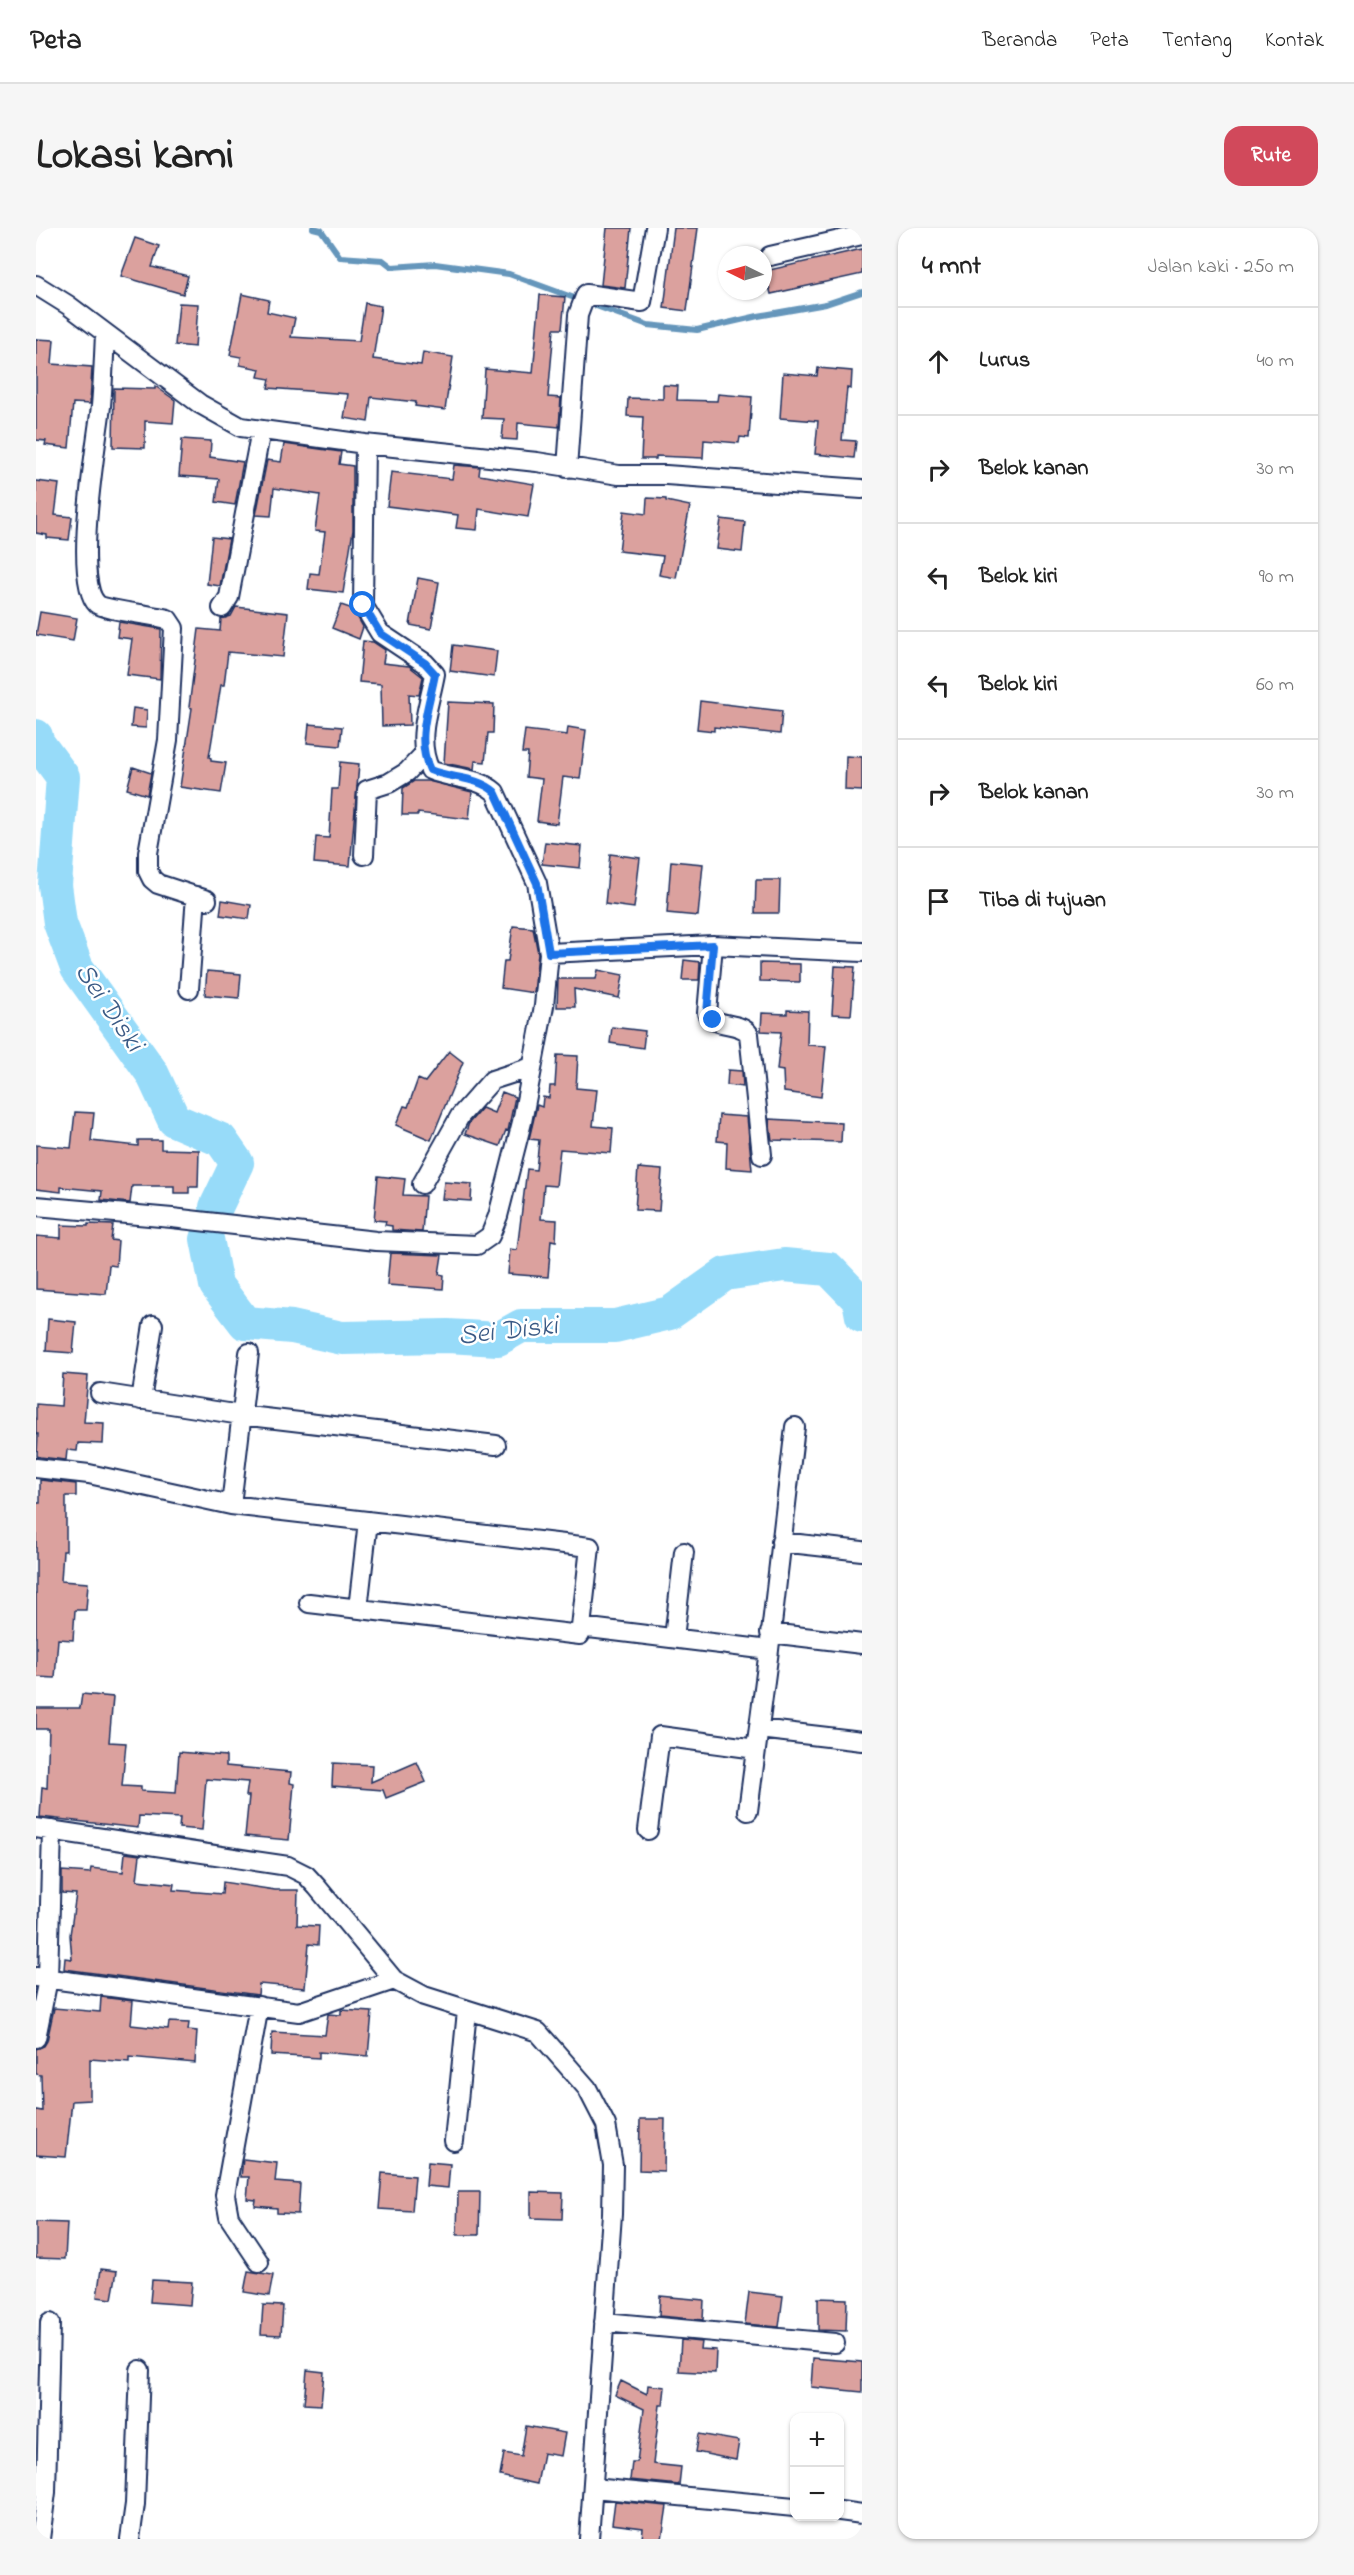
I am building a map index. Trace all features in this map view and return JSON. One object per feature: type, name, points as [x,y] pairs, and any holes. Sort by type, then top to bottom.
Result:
[{"type":"street","points":[[567,468],[578,315],[586,294],[642,302],[655,228]]},
{"type":"street","points":[[772,256],[862,235]]},
{"type":"street","points":[[36,285],[68,305],[220,417],[241,427],[365,444],[537,462],[620,475],[678,476],[862,489]]},
{"type":"street","points":[[105,333],[101,405],[87,524],[87,579],[93,598],[104,609],[140,612],[168,619],[174,627],[170,720],[153,818],[148,871],[158,884],[201,898],[189,989]]},
{"type":"street","points":[[222,609],[229,597],[261,430]]},
{"type":"street","points":[[36,1206],[172,1218],[376,1241],[477,1245],[490,1236],[498,1216],[522,1122],[544,1006],[549,953],[537,883],[495,792],[485,783],[444,776],[430,770],[423,755],[423,731],[435,674],[425,663],[380,633],[363,605],[365,444]]},
{"type":"street","points":[[364,855],[367,790],[389,783],[407,772],[423,755]]},
{"type":"street","points":[[549,953],[713,945],[862,952]]},
{"type":"street","points":[[713,945],[707,1013],[713,1020],[741,1027],[749,1034],[762,1155]]},
{"type":"street","points":[[422,1184],[460,1116],[492,1080],[532,1067]]},
{"type":"street","points":[[141,1400],[153,1325]]},
{"type":"street","points":[[231,1505],[249,1353]]},
{"type":"street","points":[[100,1393],[241,1415],[496,1445]]},
{"type":"street","points":[[748,1811],[795,1427]]},
{"type":"street","points":[[36,1468],[90,1474],[231,1505],[590,1547],[580,1635],[309,1603]]},
{"type":"street","points":[[358,1609],[368,1521]]},
{"type":"street","points":[[781,1542],[862,1551]]},
{"type":"street","points":[[674,1638],[684,1552]]},
{"type":"street","points":[[581,1627],[674,1638],[862,1644]]},
{"type":"street","points":[[759,1729],[862,1741]]},
{"type":"street","points":[[648,1830],[660,1736],[756,1749]]},
{"type":"street","points":[[36,2038],[42,1978],[44,1829],[288,1866],[306,1875],[394,1980],[424,1996],[538,2032],[587,2088],[606,2125],[613,2165],[589,2539]]},
{"type":"street","points":[[42,1978],[300,2012],[394,1980]]},
{"type":"street","points":[[259,2006],[225,2195],[229,2217],[259,2262]]},
{"type":"street","points":[[454,2141],[467,2011]]},
{"type":"street","points":[[604,2322],[835,2343]]},
{"type":"street","points":[[40,2539],[46,2492],[50,2323]]},
{"type":"street","points":[[130,2539],[135,2504],[140,2370]]},
{"type":"street","points":[[593,2488],[790,2507]]},
{"type":"street","points":[[844,2512],[862,2514]]},
{"type":"building","points":[[607,228],[631,228],[625,288],[601,285]]},
{"type":"building","points":[[674,228],[698,228],[687,311],[664,308]]},
{"type":"building","points":[[135,238],[159,246],[152,267],[188,276],[183,294],[121,276]]},
{"type":"building","points":[[862,249],[862,274],[772,294],[772,269]]},
{"type":"building","points":[[242,294],[269,300],[267,312],[295,318],[291,337],[359,341],[365,303],[381,306],[373,359],[421,365],[423,352],[453,357],[445,410],[415,406],[416,402],[371,397],[368,422],[344,418],[348,394],[268,388],[270,379],[258,377],[260,369],[240,365],[241,357],[230,355]]},
{"type":"building","points":[[540,295],[565,297],[562,329],[554,329],[548,397],[561,398],[559,427],[518,423],[517,440],[502,439],[504,419],[482,418],[485,369],[533,373]]},
{"type":"building","points":[[179,303],[198,304],[195,347],[175,345]]},
{"type":"building","points":[[36,339],[54,340],[52,364],[92,367],[90,404],[73,403],[69,448],[45,445],[46,441],[36,440]]},
{"type":"building","points":[[818,368],[852,371],[851,389],[847,388],[842,440],[856,441],[854,458],[815,454],[818,421],[780,418],[783,373],[817,376]]},
{"type":"building","points":[[663,385],[678,386],[677,400],[717,401],[718,394],[752,397],[749,438],[740,437],[739,443],[704,440],[703,458],[656,456],[656,459],[641,459],[643,417],[627,416],[628,398],[663,399]]},
{"type":"building","points":[[155,386],[175,400],[173,423],[145,421],[145,448],[113,447],[114,388],[155,389]]},
{"type":"building","points":[[182,439],[211,441],[210,457],[243,462],[235,505],[216,502],[219,479],[179,476]]},
{"type":"building","points":[[284,444],[341,452],[339,464],[353,466],[353,530],[343,593],[308,589],[310,573],[319,574],[325,532],[315,531],[320,495],[274,488],[271,516],[256,515],[267,460],[281,462]]},
{"type":"building","points":[[454,465],[480,467],[479,475],[534,484],[528,517],[479,509],[477,530],[456,528],[458,515],[387,506],[391,472],[452,479]]},
{"type":"building","points":[[36,481],[59,484],[55,515],[72,517],[69,540],[47,538],[47,535],[36,533]]},
{"type":"building","points":[[647,498],[666,499],[666,501],[690,506],[676,578],[659,575],[663,556],[619,551],[624,511],[646,514]]},
{"type":"building","points":[[721,519],[745,522],[742,552],[717,549]]},
{"type":"building","points":[[212,537],[229,539],[220,586],[207,584]]},
{"type":"building","points":[[418,578],[439,582],[431,629],[410,625]]},
{"type":"building","points":[[341,605],[353,609],[363,627],[359,639],[332,628]]},
{"type":"building","points":[[236,607],[288,613],[283,657],[228,652],[224,685],[221,685],[209,757],[211,761],[226,763],[221,793],[180,787],[192,708],[189,707],[199,629],[220,631],[221,619],[231,616]]},
{"type":"building","points":[[40,612],[77,618],[73,641],[36,635]]},
{"type":"building","points":[[119,622],[161,629],[160,679],[127,675],[132,639],[117,637]]},
{"type":"building","points":[[363,641],[373,642],[385,650],[383,663],[409,666],[423,677],[419,695],[409,694],[410,725],[382,726],[381,684],[359,682]]},
{"type":"building","points":[[453,645],[497,651],[494,677],[450,671]]},
{"type":"building","points":[[700,701],[782,711],[780,734],[714,727],[714,731],[697,729]]},
{"type":"building","points":[[448,702],[494,704],[493,733],[488,733],[485,762],[475,761],[474,769],[444,763]]},
{"type":"building","points":[[133,708],[147,710],[146,728],[131,727]]},
{"type":"building","points":[[309,724],[342,727],[340,746],[307,743]]},
{"type":"building","points":[[568,727],[586,730],[580,779],[563,777],[557,824],[537,821],[542,779],[526,777],[528,753],[522,753],[525,730],[567,735]]},
{"type":"building","points":[[846,756],[862,757],[862,791],[845,790]]},
{"type":"building","points":[[340,762],[359,764],[350,866],[314,863],[316,837],[329,838],[332,789],[338,789]]},
{"type":"building","points":[[133,767],[151,773],[147,795],[127,789]]},
{"type":"building","points":[[414,781],[428,781],[472,792],[469,819],[418,813],[418,815],[402,815],[403,788]]},
{"type":"building","points":[[545,842],[582,846],[580,868],[542,864]]},
{"type":"building","points":[[610,854],[640,858],[634,908],[605,904]]},
{"type":"building","points":[[671,861],[703,864],[698,916],[667,913]]},
{"type":"building","points":[[756,880],[780,880],[779,913],[755,913]]},
{"type":"building","points":[[222,900],[251,905],[249,919],[220,915]]},
{"type":"building","points":[[513,926],[533,928],[538,953],[534,993],[501,988],[504,961],[508,961]]},
{"type":"building","points":[[684,960],[700,962],[699,980],[682,980]]},
{"type":"building","points":[[760,963],[800,964],[800,982],[760,981]]},
{"type":"building","points":[[835,966],[855,967],[851,1015],[832,1014]]},
{"type":"building","points":[[598,970],[623,975],[619,998],[574,989],[575,1007],[557,1007],[558,979],[596,979]]},
{"type":"building","points":[[207,971],[241,974],[239,998],[205,995]]},
{"type":"building","points":[[787,1010],[808,1011],[807,1045],[826,1046],[821,1097],[784,1092],[783,1071],[777,1070],[781,1032],[761,1031],[762,1013],[787,1014]]},
{"type":"building","points":[[612,1027],[645,1031],[643,1048],[610,1043]]},
{"type":"building","points":[[449,1051],[463,1062],[431,1140],[396,1125],[404,1106],[408,1107],[418,1079],[425,1082]]},
{"type":"building","points":[[557,1055],[578,1056],[576,1088],[597,1090],[593,1126],[613,1128],[611,1153],[560,1149],[556,1186],[544,1185],[541,1219],[557,1220],[556,1241],[551,1240],[548,1277],[508,1274],[510,1249],[517,1250],[527,1169],[536,1170],[539,1140],[529,1139],[537,1105],[542,1107],[543,1097],[549,1098],[550,1086],[555,1086]]},
{"type":"building","points":[[728,1070],[742,1071],[743,1087],[727,1085]]},
{"type":"building","points":[[502,1092],[515,1097],[508,1131],[506,1130],[500,1146],[465,1134],[469,1123],[482,1108],[494,1113]]},
{"type":"building","points":[[75,1112],[94,1113],[91,1141],[138,1146],[138,1140],[161,1140],[161,1149],[199,1150],[198,1187],[189,1187],[189,1193],[174,1193],[174,1186],[132,1186],[130,1203],[101,1200],[102,1191],[61,1187],[61,1192],[36,1189],[36,1145],[71,1148]]},
{"type":"building","points":[[719,1115],[747,1117],[752,1170],[726,1168],[727,1142],[717,1141]]},
{"type":"building","points":[[769,1119],[842,1123],[841,1142],[772,1140]]},
{"type":"building","points":[[638,1168],[662,1170],[659,1211],[635,1210]]},
{"type":"building","points":[[378,1176],[405,1179],[403,1195],[425,1196],[422,1232],[392,1230],[392,1226],[385,1225],[386,1221],[374,1220]]},
{"type":"building","points":[[444,1182],[472,1184],[471,1201],[442,1199]]},
{"type":"building","points":[[88,1224],[113,1225],[111,1240],[118,1241],[116,1266],[109,1265],[106,1294],[36,1289],[36,1236],[61,1238],[61,1225],[88,1226]]},
{"type":"building","points":[[390,1253],[442,1255],[439,1274],[444,1275],[443,1289],[387,1285]]},
{"type":"building","points":[[48,1319],[76,1322],[73,1353],[46,1351]]},
{"type":"building","points":[[63,1374],[88,1376],[84,1422],[104,1423],[103,1444],[78,1443],[77,1451],[67,1450],[66,1460],[40,1457],[37,1456],[36,1404],[61,1406]]},
{"type":"building","points":[[40,1480],[76,1484],[76,1496],[66,1496],[66,1551],[63,1551],[61,1581],[88,1583],[86,1610],[75,1610],[73,1640],[58,1639],[55,1678],[36,1677],[36,1503],[40,1503]]},
{"type":"building","points":[[82,1694],[113,1697],[109,1742],[126,1743],[122,1786],[141,1787],[141,1791],[176,1793],[179,1752],[226,1756],[226,1766],[291,1772],[290,1783],[294,1784],[289,1840],[245,1836],[248,1782],[206,1779],[202,1830],[179,1828],[180,1818],[139,1816],[138,1828],[40,1817],[42,1787],[47,1788],[49,1729],[36,1729],[36,1708],[80,1708]]},
{"type":"building","points":[[417,1762],[426,1782],[386,1798],[383,1790],[332,1786],[333,1763],[372,1765],[371,1782]]},
{"type":"building","points":[[125,1853],[140,1855],[137,1880],[174,1884],[173,1890],[222,1894],[223,1882],[275,1890],[298,1890],[297,1925],[319,1926],[318,1945],[309,1944],[305,1988],[259,1984],[258,1995],[64,1969],[65,1958],[72,1959],[70,1935],[76,1894],[62,1893],[62,1871],[90,1873],[91,1868],[123,1872]]},
{"type":"building","points":[[101,1997],[133,2001],[131,2025],[168,2029],[169,2022],[189,2023],[188,2030],[197,2031],[195,2063],[129,2057],[129,2062],[90,2059],[90,2100],[72,2101],[66,2157],[36,2155],[36,2110],[42,2111],[41,2075],[36,2074],[36,2049],[44,2046],[47,2041],[54,2008],[100,2012]]},
{"type":"building","points":[[341,2010],[372,2012],[368,2056],[319,2052],[319,2058],[271,2055],[272,2032],[325,2035],[328,2014],[341,2015]]},
{"type":"building","points":[[640,2119],[665,2119],[664,2171],[639,2170]]},
{"type":"building","points":[[243,2159],[277,2163],[275,2182],[300,2184],[298,2214],[277,2213],[277,2208],[255,2206],[256,2200],[247,2199],[249,2177],[241,2177]]},
{"type":"building","points":[[428,2162],[450,2164],[448,2188],[426,2186]]},
{"type":"building","points":[[382,2173],[415,2176],[412,2211],[379,2209]]},
{"type":"building","points":[[458,2192],[480,2192],[479,2235],[457,2235]]},
{"type":"building","points":[[531,2192],[563,2193],[562,2219],[531,2218]]},
{"type":"building","points":[[36,2222],[67,2223],[65,2259],[36,2258]]},
{"type":"building","points":[[101,2269],[117,2271],[112,2299],[97,2297]]},
{"type":"building","points":[[248,2271],[273,2275],[269,2296],[244,2292]]},
{"type":"building","points":[[152,2280],[192,2282],[190,2305],[150,2302]]},
{"type":"building","points":[[749,2292],[783,2296],[779,2327],[745,2324]]},
{"type":"building","points":[[660,2296],[704,2300],[703,2320],[659,2316]]},
{"type":"building","points":[[818,2298],[847,2299],[846,2331],[818,2330]]},
{"type":"building","points":[[263,2305],[283,2306],[281,2335],[261,2334]]},
{"type":"building","points":[[681,2340],[701,2342],[700,2349],[716,2350],[715,2373],[679,2371]]},
{"type":"building","points":[[813,2358],[862,2362],[862,2392],[811,2387]]},
{"type":"building","points":[[307,2370],[324,2372],[321,2405],[304,2404]]},
{"type":"building","points":[[621,2381],[647,2394],[648,2385],[665,2387],[663,2405],[660,2405],[653,2464],[681,2467],[679,2485],[630,2480],[632,2462],[637,2462],[644,2409],[615,2395]]},
{"type":"building","points":[[526,2426],[565,2433],[561,2456],[543,2453],[537,2484],[500,2476],[504,2453],[521,2456]]},
{"type":"building","points":[[699,2434],[739,2441],[736,2460],[696,2452]]},
{"type":"building","points":[[615,2501],[667,2506],[662,2539],[642,2539],[643,2528],[612,2524]]},
{"type":"waterway","points":[[313,228],[321,230],[340,257],[383,260],[392,267],[435,264],[509,274],[648,325],[697,330],[826,304],[862,292]]},
{"type":"waterway","name":"Sei Diski","points":[[36,736],[37,742],[63,777],[55,885],[60,923],[77,968],[152,1073],[174,1120],[221,1140],[237,1163],[216,1207]]},
{"type":"waterway","name":"Sei Diski","points":[[207,1239],[216,1285],[245,1323],[292,1327],[342,1338],[448,1336],[498,1339],[521,1326],[615,1326],[670,1313],[725,1274],[784,1265],[829,1269],[859,1300],[862,1316]]},
{"type":"route","points":[[363,605],[380,633],[432,668],[435,674],[423,731],[423,755],[430,770],[444,776],[485,783],[495,792],[537,883],[549,953],[713,945],[707,1013],[713,1020]]}]
